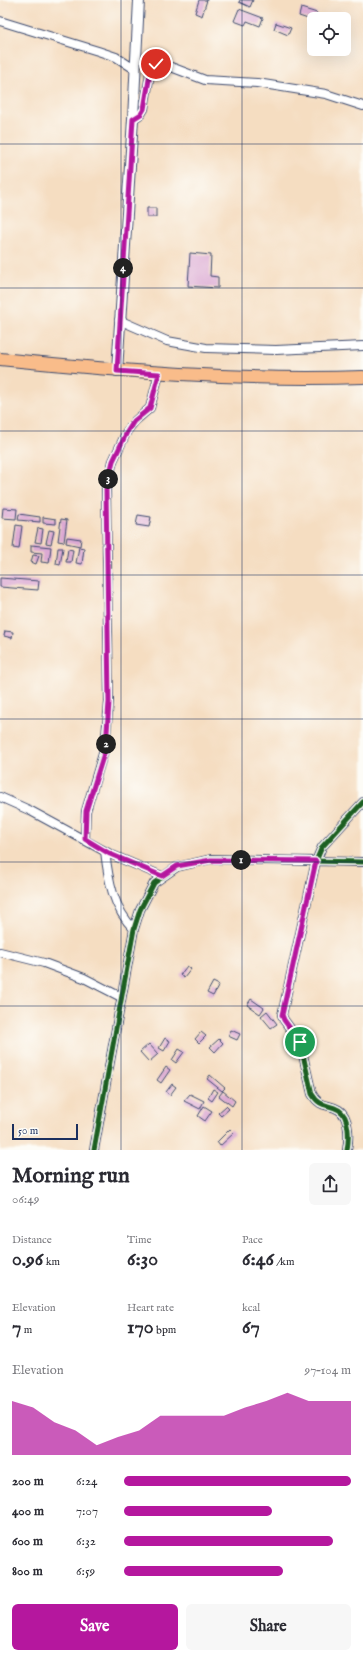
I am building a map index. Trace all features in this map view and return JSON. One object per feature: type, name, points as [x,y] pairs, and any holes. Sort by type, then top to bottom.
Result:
[{"type":"main road","points":[[0,358],[117,371],[159,374],[363,377]]},
{"type":"street","points":[[117,371],[139,0]]},
{"type":"street","points":[[0,21],[116,57],[136,70]]},
{"type":"street","points":[[133,119],[141,114],[144,109],[151,68],[156,64],[171,67],[205,80],[257,83],[326,94],[363,106]]},
{"type":"street","points":[[119,320],[167,341],[206,348],[300,349],[363,346]]},
{"type":"street","points":[[85,839],[86,811],[106,747],[109,702],[106,489],[113,461],[127,432],[134,421],[150,408],[159,374]]},
{"type":"street","points":[[0,797],[85,839],[105,851],[162,876]]},
{"type":"street","points":[[347,1150],[348,1134],[342,1113],[339,1110],[323,1105],[315,1099],[312,1094],[300,1042],[282,1015],[316,861],[322,847],[363,802]]},
{"type":"street","points":[[105,851],[110,886],[124,919],[134,928]]},
{"type":"street","points":[[94,1150],[134,928],[145,899],[154,883],[177,866],[211,860],[363,862]]},
{"type":"street","points":[[0,952],[44,963],[84,978],[121,997]]},
{"type":"building","points":[[199,0],[207,0],[202,16],[195,13]]},
{"type":"building","points":[[240,0],[253,0],[250,7],[239,2]]},
{"type":"building","points":[[301,8],[314,12],[307,12],[307,19],[299,16]]},
{"type":"building","points":[[239,9],[263,18],[260,26],[247,21],[245,25],[234,21]]},
{"type":"building","points":[[276,23],[291,28],[288,35],[274,29]]},
{"type":"building","points":[[147,208],[156,208],[156,217],[147,217]]},
{"type":"building","points":[[190,253],[211,255],[210,276],[218,277],[218,288],[188,286]]},
{"type":"building","points":[[3,508],[17,509],[16,519],[2,518]]},
{"type":"building","points":[[19,514],[40,517],[40,522],[18,520]]},
{"type":"building","points":[[138,515],[151,517],[149,527],[136,525]]},
{"type":"building","points":[[43,517],[56,519],[56,524],[43,523]]},
{"type":"building","points":[[61,519],[67,520],[64,542],[58,541]]},
{"type":"building","points":[[16,525],[22,526],[19,549],[13,548]]},
{"type":"building","points":[[38,528],[43,529],[41,543],[35,542]]},
{"type":"building","points":[[49,530],[54,531],[51,544],[46,543]]},
{"type":"building","points":[[67,537],[81,539],[80,546],[66,543]]},
{"type":"building","points":[[31,545],[51,547],[49,563],[41,562],[42,553],[31,552]]},
{"type":"building","points":[[79,547],[84,548],[82,564],[76,563]]},
{"type":"building","points":[[58,548],[63,548],[60,565],[56,564]]},
{"type":"building","points":[[68,549],[73,550],[71,562],[66,562]]},
{"type":"building","points":[[33,555],[39,556],[36,564],[31,562]]},
{"type":"building","points":[[0,578],[39,581],[38,590],[0,587]]},
{"type":"building","points":[[5,631],[13,632],[12,638],[4,636]]},
{"type":"building","points":[[187,966],[191,969],[184,978],[180,975]]},
{"type":"building","points":[[213,982],[219,985],[213,996],[207,993]]},
{"type":"building","points":[[251,999],[264,1008],[260,1014],[247,1005]]},
{"type":"building","points":[[267,1011],[277,1024],[271,1028],[261,1016]]},
{"type":"building","points":[[231,1030],[240,1034],[237,1040],[228,1036]]},
{"type":"building","points":[[201,1032],[206,1036],[199,1043],[195,1039]]},
{"type":"building","points":[[165,1038],[170,1041],[164,1051],[159,1048]]},
{"type":"building","points":[[219,1039],[223,1043],[215,1052],[210,1047]]},
{"type":"building","points":[[149,1044],[158,1054],[149,1062],[140,1052]]},
{"type":"building","points":[[179,1049],[184,1052],[176,1063],[172,1060]]},
{"type":"building","points":[[166,1067],[170,1070],[161,1083],[157,1080]]},
{"type":"building","points":[[210,1075],[225,1088],[222,1091],[207,1079]]},
{"type":"building","points":[[172,1084],[176,1087],[170,1095],[166,1092]]},
{"type":"building","points":[[213,1089],[218,1092],[212,1101],[208,1098]]},
{"type":"building","points":[[223,1091],[235,1101],[232,1106],[219,1096]]},
{"type":"building","points":[[190,1094],[204,1101],[200,1109],[184,1101]]},
{"type":"building","points":[[204,1106],[212,1111],[205,1121],[198,1116]]},
{"type":"building","points":[[226,1106],[229,1109],[221,1116],[218,1113]]},
{"type":"building","points":[[230,1129],[234,1133],[220,1146],[217,1142]]},
{"type":"cycle path","points":[[85,839],[86,811],[105,747],[109,702],[106,489],[113,461],[127,431],[135,421],[150,408],[159,374]]},
{"type":"cycle path","points":[[347,1150],[348,1128],[343,1113],[335,1108],[322,1104],[315,1099],[312,1094],[300,1042],[282,1015],[316,861],[322,847],[363,802]]},
{"type":"cycle path","points":[[94,1150],[134,929],[140,910],[154,883],[177,867],[211,859],[363,862]]},
{"type":"route","points":[[156,64],[151,68],[144,109],[141,114],[133,119],[119,320],[117,371],[159,374],[154,400],[150,408],[134,421],[122,440],[113,461],[106,489],[105,511],[109,620],[109,702],[106,747],[95,778],[86,811],[85,839],[110,854],[162,876],[177,866],[211,860],[316,861],[282,1015],[300,1042]]}]
